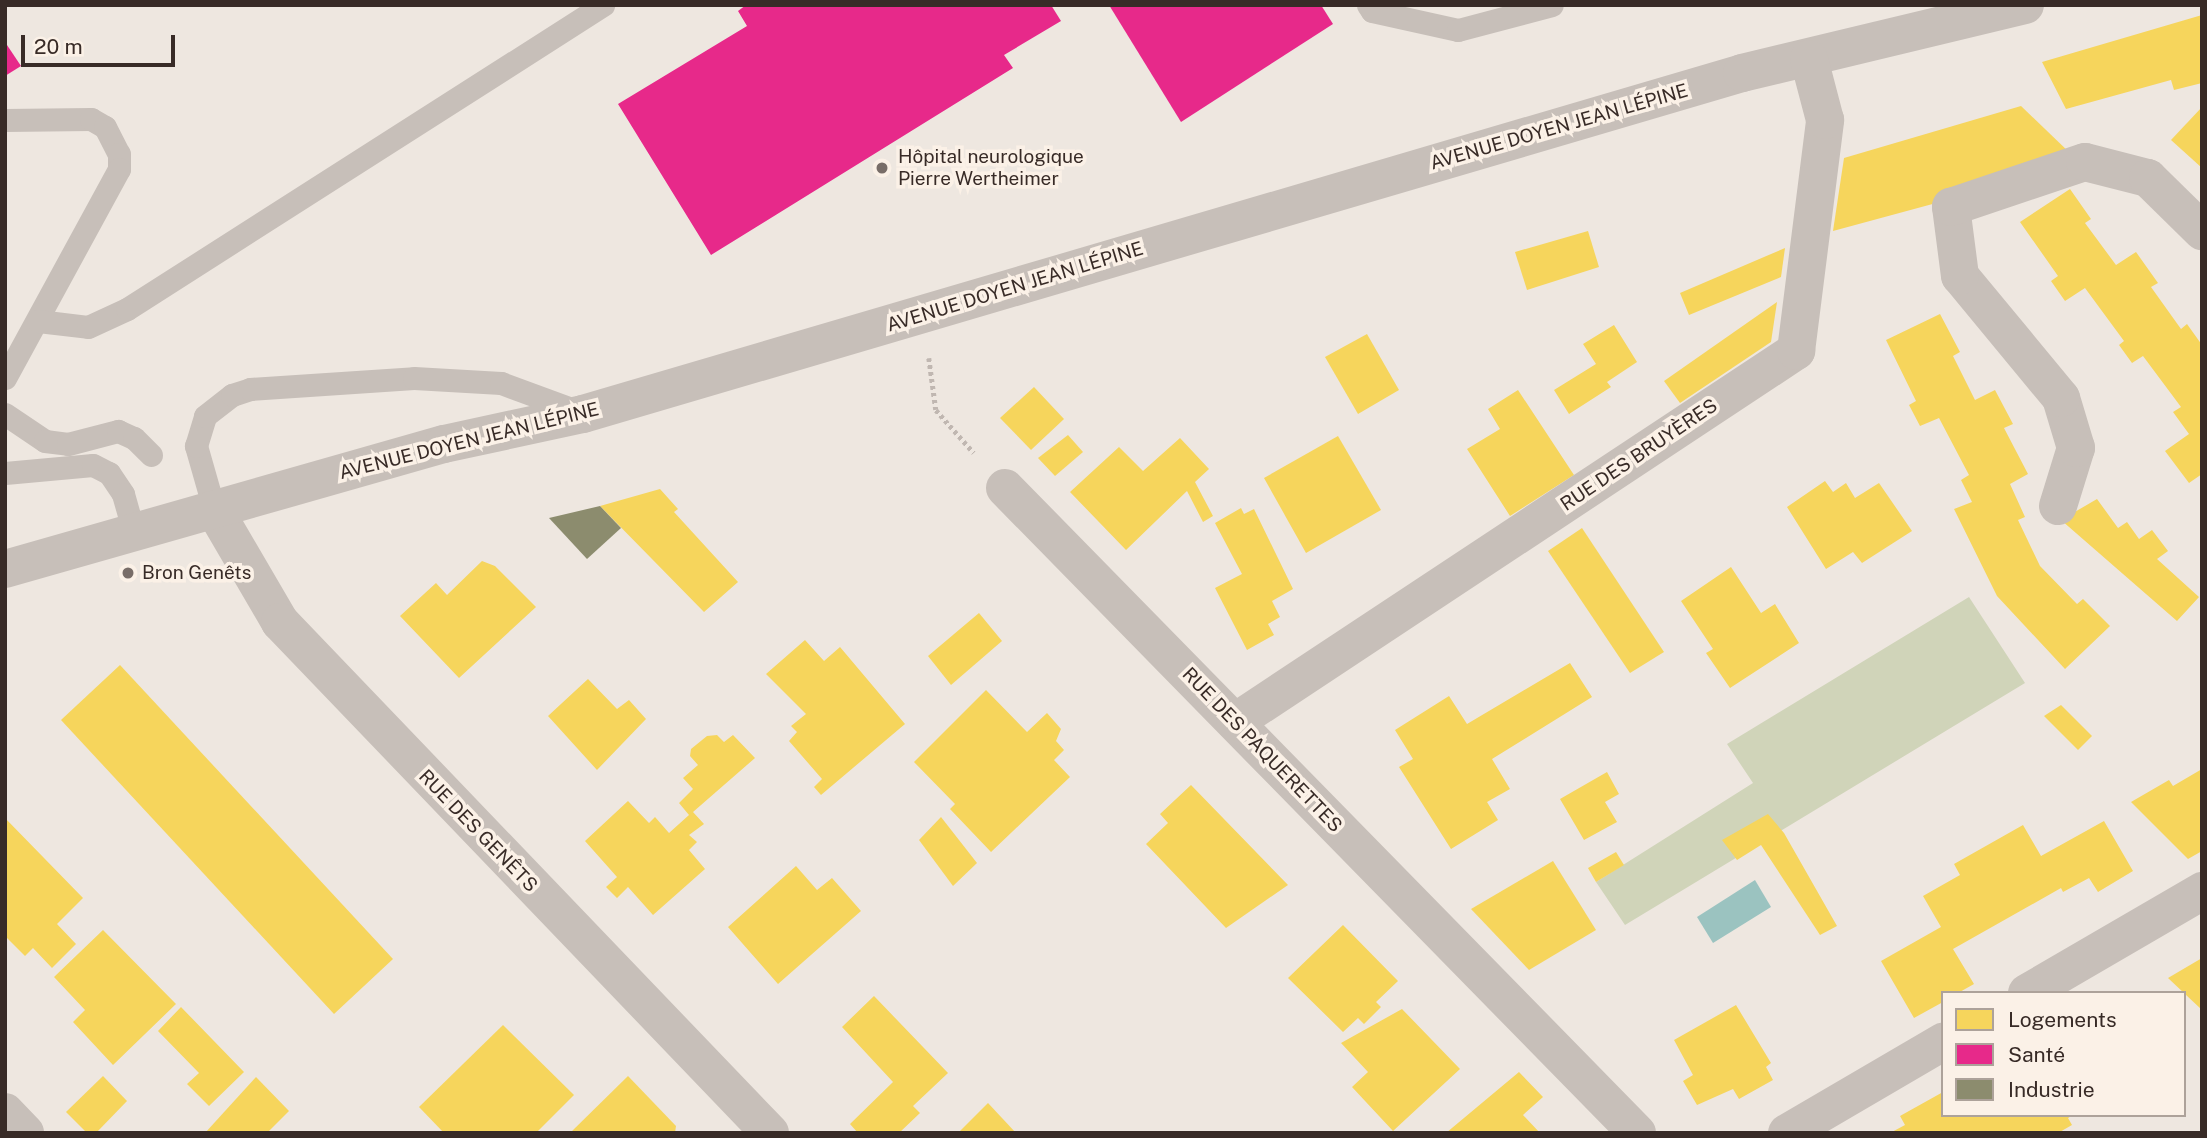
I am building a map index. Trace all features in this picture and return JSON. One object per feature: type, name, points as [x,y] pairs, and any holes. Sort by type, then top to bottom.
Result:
[{"type":"street","name":"AVENUE DOYEN JEAN LÉPINE","points":[[5,569],[444,444],[583,414],[1729,77],[2025,5]]},
{"type":"street","name":"RUE DES BRUYÈRES","points":[[1235,723],[1796,351],[1825,120],[1809,59]]},
{"type":"street","points":[[2058,506],[2076,448],[2061,398],[1960,276],[1951,207],[2085,162],[2148,178],[2202,231]]},
{"type":"street","name":"RUE DES PAQUERETTES","points":[[1005,488],[1637,1133]]},
{"type":"street","name":"RUE DES GENÊTS","points":[[214,509],[280,622],[770,1133]]},
{"type":"street","points":[[2030,991],[2202,891]]},
{"type":"street","points":[[1787,1133],[1941,1043]]},
{"type":"street","points":[[5,1112],[25,1133]]},
{"type":"lane","points":[[38,321],[88,327],[127,309],[603,5]]},
{"type":"lane","points":[[1368,5],[1372,11],[1458,30],[1552,5]]},
{"type":"lane","points":[[5,120],[91,119],[105,127],[119,154],[119,169],[5,378]]},
{"type":"lane","points":[[214,509],[196,446],[205,416],[232,396],[250,389],[414,378],[501,383],[583,414]]},
{"type":"lane","points":[[5,414],[45,441],[68,444],[118,431],[134,438],[151,454]]},
{"type":"lane","points":[[5,473],[93,465],[109,472],[122,494],[134,533]]},
{"type":"path","points":[[928,345],[936,410],[1005,488]]},
{"type":"green space","points":[[1969,597],[2025,683],[1625,925],[1596,882],[1753,783],[1727,744]]},
{"type":"water","points":[[1755,880],[1771,907],[1713,943],[1697,917]]},
{"type":"building: Logements","points":[[2202,15],[2202,83],[2174,90],[2171,80],[2066,109],[2042,62]]},
{"type":"building: Logements","points":[[2021,106],[2071,154],[2058,170],[1833,231],[1844,158]]},
{"type":"building: Logements","points":[[2202,107],[2202,168],[2171,140]]},
{"type":"building: Logements","points":[[2070,189],[2091,219],[2085,223],[2116,265],[2136,252],[2158,283],[2151,287],[2181,329],[2187,324],[2202,345],[2202,474],[2189,483],[2165,451],[2189,434],[2173,412],[2181,407],[2143,356],[2132,363],[2119,345],[2124,341],[2085,288],[2065,301],[2051,281],[2058,276],[2020,222]]},
{"type":"building: Logements","points":[[1588,231],[1599,267],[1527,290],[1515,252]]},
{"type":"building: Logements","points":[[1785,248],[1781,277],[1689,315],[1680,293]]},
{"type":"building: Logements","points":[[1777,302],[1771,342],[1680,403],[1664,381]]},
{"type":"building: Logements","points":[[1940,314],[1960,352],[1953,356],[1975,400],[1995,390],[2013,424],[2004,428],[2028,474],[2010,484],[2025,517],[2018,520],[2040,566],[2077,604],[2083,599],[2110,626],[2065,669],[1997,596],[1954,509],[1972,502],[1961,480],[1969,475],[1939,418],[1920,426],[1909,405],[1916,401],[1886,340]]},
{"type":"building: Logements","points":[[1614,325],[1637,362],[1607,382],[1611,387],[1569,414],[1554,390],[1596,364],[1583,344]]},
{"type":"building: Logements","points":[[1367,334],[1399,390],[1358,414],[1325,357]]},
{"type":"building: Logements","points":[[1034,387],[1064,419],[1031,450],[1000,418]]},
{"type":"building: Logements","points":[[1518,390],[1574,475],[1510,516],[1467,449],[1500,429],[1488,409]]},
{"type":"building: Logements","points":[[1068,435],[1083,452],[1055,476],[1038,458]]},
{"type":"building: Logements","points":[[1338,436],[1381,510],[1306,553],[1264,478]]},
{"type":"building: Logements","points":[[1180,438],[1209,469],[1195,482],[1213,516],[1203,522],[1187,491],[1126,550],[1070,492],[1119,447],[1143,471]]},
{"type":"building: Logements","points":[[1825,481],[1833,492],[1846,483],[1855,498],[1879,483],[1912,531],[1862,563],[1853,552],[1826,569],[1787,507]]},
{"type":"building: Logements","points":[[660,489],[678,509],[674,512],[738,582],[704,612],[600,506]]},
{"type":"building: Logements","points":[[2097,499],[2118,528],[2127,522],[2139,539],[2152,530],[2168,551],[2157,559],[2199,597],[2177,621],[2061,520]]},
{"type":"building: Logements","points":[[1241,508],[1244,514],[1254,509],[1293,589],[1272,601],[1280,617],[1268,624],[1274,635],[1247,650],[1215,588],[1242,574],[1215,523]]},
{"type":"building: Logements","points":[[1582,528],[1664,652],[1630,673],[1548,551]]},
{"type":"building: Logements","points":[[482,561],[495,566],[536,607],[459,678],[400,616],[436,583],[447,595]]},
{"type":"building: Logements","points":[[1731,567],[1761,613],[1775,604],[1799,643],[1730,688],[1706,653],[1713,649],[1681,601]]},
{"type":"building: Logements","points":[[979,613],[1002,641],[951,685],[928,656]]},
{"type":"building: Logements","points":[[805,640],[824,661],[840,647],[905,724],[821,795],[814,787],[822,779],[789,741],[797,732],[791,726],[806,714],[766,674]]},
{"type":"building: Logements","points":[[1570,663],[1592,697],[1492,759],[1510,789],[1487,802],[1498,820],[1451,849],[1399,767],[1413,759],[1395,730],[1449,696],[1467,724]]},
{"type":"building: Logements","points":[[120,665],[393,959],[334,1014],[61,720]]},
{"type":"building: Logements","points":[[588,679],[617,709],[629,700],[646,719],[597,770],[548,716]]},
{"type":"building: Logements","points":[[986,690],[1027,732],[1047,713],[1061,729],[1056,741],[1064,750],[1054,760],[1070,777],[991,852],[950,809],[955,804],[914,762]]},
{"type":"building: Logements","points":[[2061,705],[2092,736],[2078,750],[2044,716]]},
{"type":"building: Logements","points":[[717,735],[724,742],[733,735],[755,758],[693,812],[704,824],[689,835],[697,842],[689,850],[705,869],[653,915],[628,887],[617,898],[606,887],[617,877],[585,841],[628,801],[649,823],[655,817],[669,833],[689,815],[679,803],[693,789],[683,778],[698,765],[690,756],[691,749],[707,736]]},
{"type":"building: Logements","points":[[2202,769],[2202,851],[2188,859],[2131,802],[2169,780],[2173,786]]},
{"type":"building: Logements","points":[[1607,772],[1619,794],[1605,802],[1617,822],[1584,840],[1560,799]]},
{"type":"building: Logements","points":[[1191,785],[1288,885],[1226,928],[1146,844],[1168,823],[1160,814]]},
{"type":"building: Logements","points":[[1768,814],[1784,833],[1837,926],[1820,935],[1761,845],[1737,860],[1722,840]]},
{"type":"building: Logements","points":[[941,817],[977,863],[953,886],[919,840]]},
{"type":"building: Logements","points":[[5,818],[83,898],[57,924],[76,944],[52,968],[33,948],[25,956],[5,936]]},
{"type":"building: Logements","points":[[2104,821],[2133,871],[2098,892],[2089,878],[2063,892],[2061,888],[1953,949],[1974,984],[1962,991],[1941,991],[1941,1003],[1914,1018],[1881,961],[1941,927],[1923,896],[1960,875],[1954,864],[2023,825],[2041,856]]},
{"type":"building: Logements","points":[[1616,852],[1624,865],[1596,882],[1588,868]]},
{"type":"building: Logements","points":[[1553,861],[1596,930],[1529,970],[1471,909]]},
{"type":"building: Logements","points":[[796,866],[817,890],[832,878],[861,911],[778,984],[728,927]]},
{"type":"building: Logements","points":[[1343,925],[1398,981],[1376,1002],[1381,1007],[1364,1024],[1358,1018],[1343,1032],[1288,978]]},
{"type":"building: Logements","points":[[103,930],[176,1004],[113,1065],[73,1022],[85,1010],[54,977]]},
{"type":"building: Logements","points":[[2202,958],[2202,1010],[2186,995],[2186,991],[2182,991],[2168,978]]},
{"type":"building: Logements","points":[[874,996],[948,1073],[913,1106],[920,1113],[899,1133],[858,1133],[850,1124],[893,1082],[842,1027]]},
{"type":"building: Logements","points":[[1736,1005],[1771,1063],[1766,1067],[1773,1080],[1739,1099],[1733,1089],[1697,1105],[1683,1081],[1693,1075],[1674,1040]]},
{"type":"building: Logements","points":[[181,1007],[244,1072],[209,1106],[187,1084],[199,1073],[158,1031]]},
{"type":"building: Logements","points":[[1402,1009],[1460,1069],[1393,1131],[1352,1087],[1368,1072],[1341,1043]]},
{"type":"building: Logements","points":[[503,1025],[574,1095],[536,1133],[444,1133],[419,1107]]},
{"type":"building: Logements","points":[[1519,1072],[1543,1097],[1523,1115],[1540,1133],[1446,1133]]},
{"type":"building: Logements","points":[[103,1076],[127,1101],[96,1133],[87,1133],[66,1112]]},
{"type":"building: Logements","points":[[628,1076],[676,1126],[675,1133],[570,1133]]},
{"type":"building: Logements","points":[[256,1077],[289,1111],[267,1133],[205,1133]]},
{"type":"building: Logements","points":[[1941,1093],[1941,1117],[2070,1117],[2072,1125],[2058,1133],[1890,1133],[1905,1125],[1900,1116]]},
{"type":"building: Logements","points":[[988,1103],[1016,1133],[958,1133]]},
{"type":"building: Santé","points":[[746,5],[1051,5],[1061,21],[1004,55],[1013,68],[711,255],[618,104],[747,26],[738,11]]},
{"type":"building: Santé","points":[[1109,5],[1321,5],[1333,24],[1181,122]]},
{"type":"building: Santé","points":[[5,42],[21,66],[5,76]]},
{"type":"building: Industrie","points":[[600,506],[621,528],[587,559],[549,518]]},
{"type":"place","name":"Hôpital neurologique Pierre Wertheimer","points":[[882,168]]},
{"type":"place","name":"Bron Genêts","points":[[128,573]]}]
